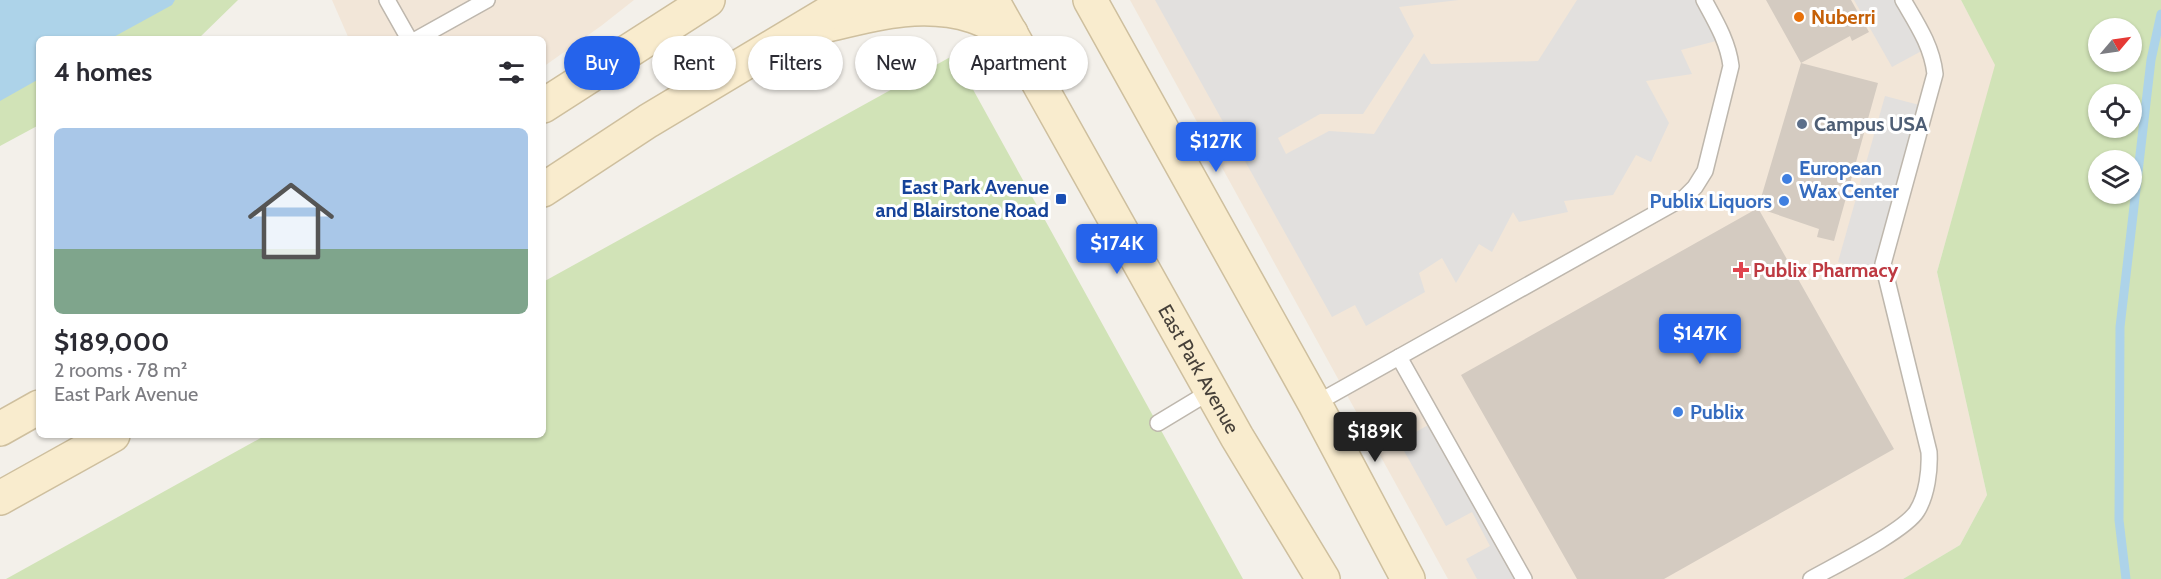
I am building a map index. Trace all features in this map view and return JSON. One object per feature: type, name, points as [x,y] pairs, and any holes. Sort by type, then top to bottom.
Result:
[{"type":"main road","points":[[546,104],[708,0]]},
{"type":"main road","points":[[546,188],[648,121],[850,0]]},
{"type":"main road","name":"East Park Avenue","points":[[992,0],[1211,391],[1323,579]]},
{"type":"main road","points":[[1090,0],[1315,404],[1408,579]]},
{"type":"main road","points":[[793,34],[896,9],[929,6],[974,16],[1011,33]]},
{"type":"main road","points":[[0,429],[36,409]]},
{"type":"main road","points":[[0,498],[108,438]]},
{"type":"lane","points":[[387,0],[407,36]]},
{"type":"lane","points":[[422,36],[487,0]]},
{"type":"lane","points":[[1315,404],[1685,197],[1695,187],[1705,171],[1731,66],[1722,32],[1704,0]]},
{"type":"lane","points":[[1810,579],[1905,525],[1917,512],[1930,467],[1929,452],[1883,264],[1935,74],[1927,43],[1903,0]]},
{"type":"lane","points":[[1399,357],[1524,579]]},
{"type":"lane","points":[[1158,423],[1211,391]]},
{"type":"shaded area","points":[[332,0],[634,0],[587,36],[564,36],[564,52],[546,65],[546,36],[348,36]]},
{"type":"shaded area","points":[[1130,0],[1961,0],[1996,65],[1937,272],[1987,495],[1960,545],[1903,579],[1448,579]]},
{"type":"shaded area","points":[[1155,0],[1459,0],[1399,7],[1414,36],[1363,114],[1320,114],[1278,138],[1286,154],[1329,131],[1374,134],[1424,53],[1431,64],[1538,61],[1577,0],[1704,0],[1724,39],[1681,50],[1692,74],[1646,81],[1669,123],[1651,162],[1636,155],[1613,195],[1564,201],[1568,212],[1519,222],[1513,212],[1492,252],[1479,244],[1456,283],[1442,258],[1419,273],[1425,292],[1366,326],[1355,305],[1332,317]]},
{"type":"shaded area","points":[[1854,0],[1903,0],[1929,47],[1892,67]]},
{"type":"shaded area","points":[[1885,96],[1927,107],[1886,278],[1838,262]]},
{"type":"shaded area","points":[[1435,421],[1524,579],[1477,579],[1466,559],[1490,546],[1472,512],[1446,526],[1399,442]]},
{"type":"green space","points":[[0,0],[238,0],[201,36],[36,36],[36,127],[0,146]]},
{"type":"green space","points":[[1961,0],[2161,0],[2161,579],[1903,579],[1960,545],[1987,495],[1937,272],[1995,65]]},
{"type":"green space","points":[[949,58],[949,90],[973,90],[1243,579],[6,579],[261,438],[546,438],[546,280],[891,90],[937,90],[937,64]]},
{"type":"water","points":[[0,0],[175,0],[172,5],[115,36],[36,36],[36,81],[0,101]]},
{"type":"building","points":[[1766,0],[1851,0],[1869,32],[1852,41],[1850,36],[1801,63]]},
{"type":"building","points":[[1801,63],[1878,83],[1834,241],[1817,237],[1819,229],[1758,208]]},
{"type":"building","name":"Publix","points":[[1758,208],[1894,449],[1664,579],[1577,579],[1461,375]]},
{"type":"waterway","points":[[2126,579],[2119,520],[2120,327],[2151,60],[2161,14]]},
{"type":"place","name":"Nuberri","points":[[1799,17]]},
{"type":"place","name":"Campus USA","points":[[1802,124]]},
{"type":"place","name":"European Wax Center","points":[[1787,179]]},
{"type":"place","name":"East Park Avenue and Blairstone Road","points":[[1061,199]]},
{"type":"place","name":"Publix Liquors","points":[[1784,201]]},
{"type":"place","name":"Publix Pharmacy","points":[[1741,270]]},
{"type":"place","name":"Publix","points":[[1678,412]]}]
